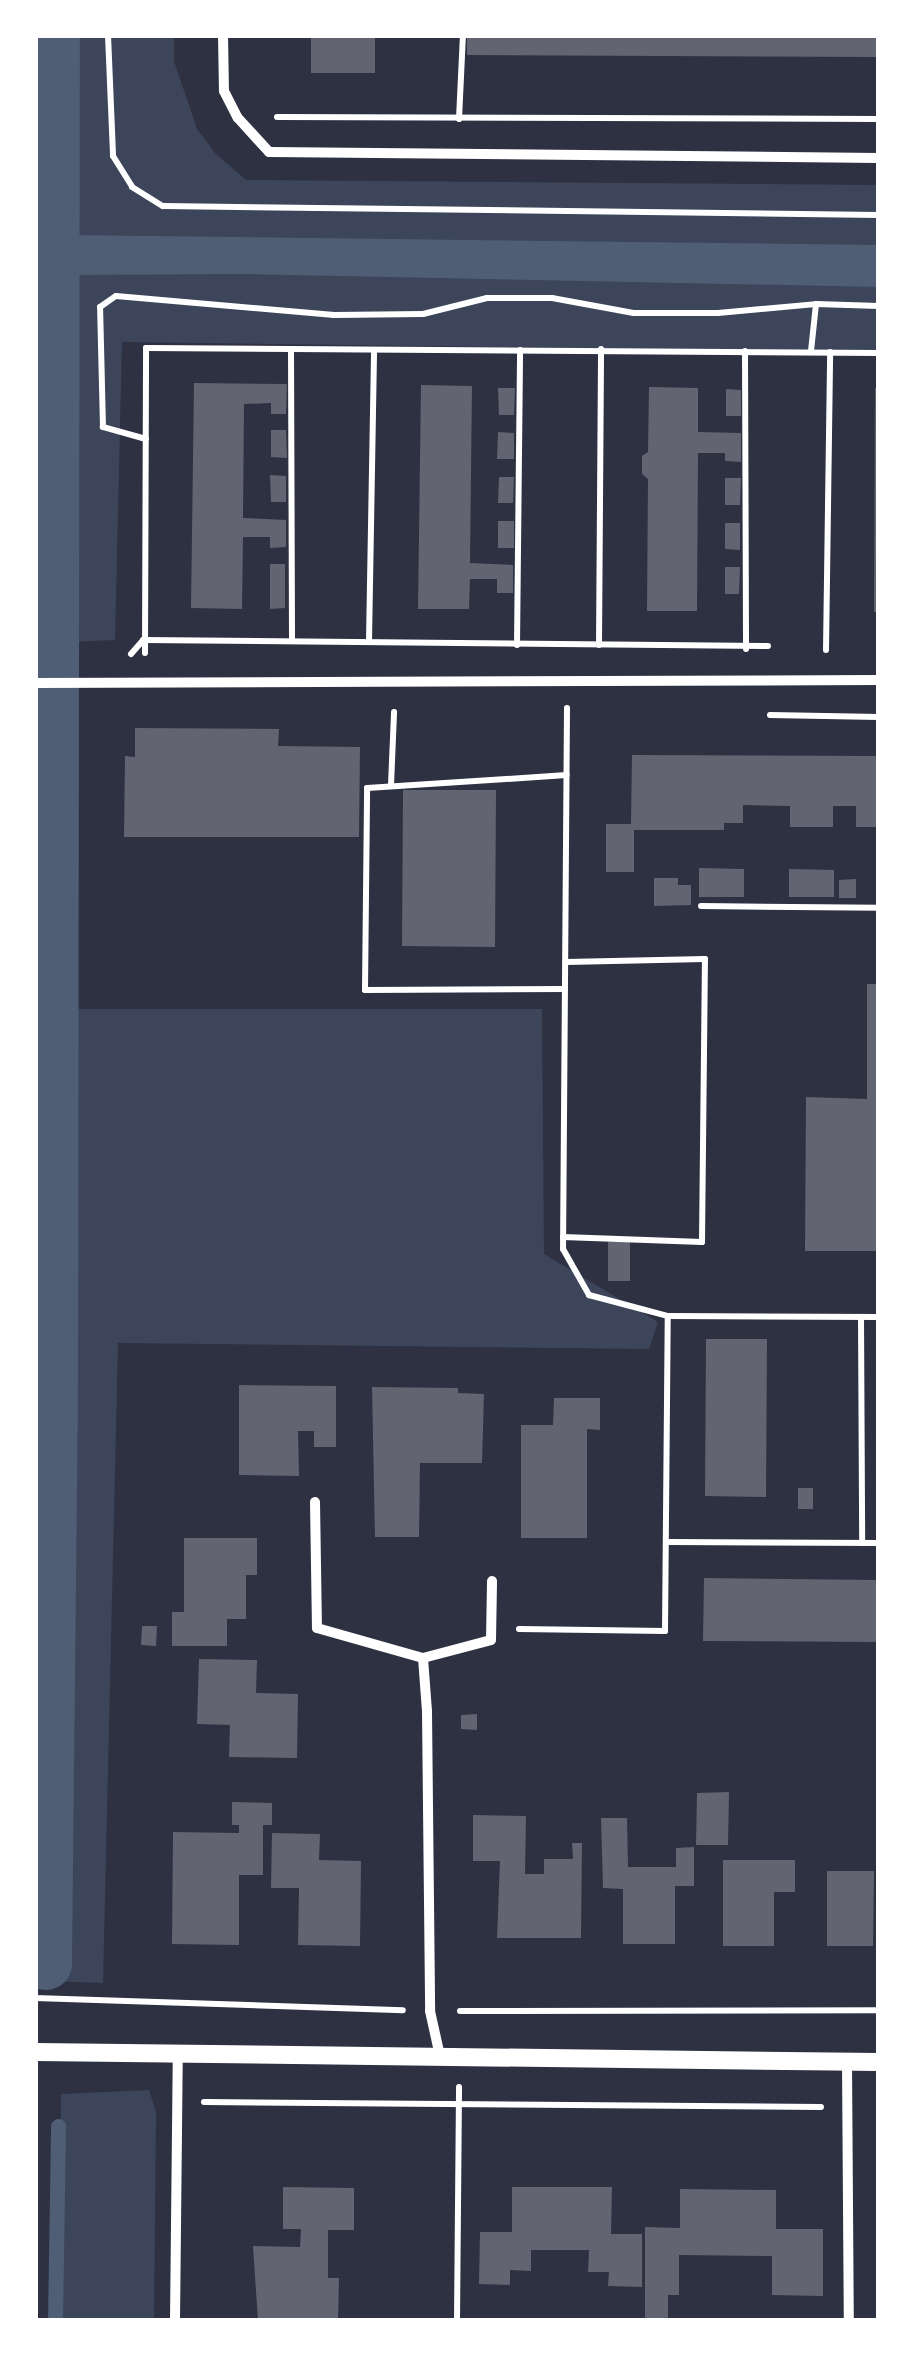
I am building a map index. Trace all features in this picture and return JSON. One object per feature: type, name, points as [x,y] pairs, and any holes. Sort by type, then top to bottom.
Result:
[{"type":"street","points":[[223,35],[224,91],[238,118],[270,152],[459,157],[879,158]]},
{"type":"street","points":[[35,684],[879,680]]},
{"type":"street","points":[[315,1502],[317,1628],[422,1658],[491,1640],[492,1582]]},
{"type":"street","points":[[422,1658],[428,1711],[430,2011],[450,2056]]},
{"type":"street","points":[[35,2052],[879,2062]]},
{"type":"street","points":[[176,2321],[178,2052]]},
{"type":"street","points":[[848,2062],[849,2321]]},
{"type":"path","points":[[108,35],[113,156],[132,186],[163,206],[879,214]]},
{"type":"path","points":[[459,157],[463,35]]},
{"type":"path","points":[[238,118],[460,115],[879,119]]},
{"type":"path","points":[[146,439],[103,427],[100,308],[116,296],[334,315],[423,314],[486,298],[552,298],[634,313],[718,313],[816,304],[879,306]]},
{"type":"path","points":[[811,352],[816,304]]},
{"type":"path","points":[[150,683],[143,640],[146,348],[879,352]]},
{"type":"path","points":[[286,682],[292,641],[292,349]]},
{"type":"path","points":[[592,681],[600,642],[601,349]]},
{"type":"path","points":[[368,682],[374,350]]},
{"type":"path","points":[[516,682],[520,350]]},
{"type":"path","points":[[745,351],[746,680]]},
{"type":"path","points":[[820,680],[826,647],[830,352]]},
{"type":"path","points":[[143,640],[778,646]]},
{"type":"path","points":[[117,658],[128,658],[143,640]]},
{"type":"path","points":[[810,646],[844,647]]},
{"type":"path","points":[[392,785],[395,682]]},
{"type":"path","points":[[568,682],[563,1250],[589,1294],[668,1316],[879,1317]]},
{"type":"path","points":[[565,990],[365,990],[367,788],[567,776]]},
{"type":"path","points":[[701,906],[879,908]]},
{"type":"path","points":[[563,1237],[702,1242],[704,959],[566,962]]},
{"type":"path","points":[[491,1640],[509,1628],[665,1631],[668,1316]]},
{"type":"path","points":[[860,1317],[862,1543]]},
{"type":"path","points":[[668,1542],[879,1543]]},
{"type":"path","points":[[450,2056],[459,2104],[457,2321]]},
{"type":"path","points":[[177,2102],[848,2108]]},
{"type":"shaded area","points":[[55,35],[174,35],[174,61],[197,129],[215,153],[246,180],[879,185],[879,352],[122,342],[115,640],[50,643]]},
{"type":"shaded area","points":[[68,235],[879,245],[879,287],[243,274],[69,275]]},
{"type":"shaded area","points":[[52,1009],[542,1009],[544,1254],[658,1322],[649,1349],[118,1343],[103,1983],[45,1981]]},
{"type":"shaded area","points":[[149,2090],[156,2112],[154,2321],[59,2321],[61,2094]]},
{"type":"building","points":[[311,35],[375,35],[375,73],[311,73]]},
{"type":"building","points":[[467,35],[879,35],[879,57],[467,55]]},
{"type":"building","points":[[194,383],[287,384],[286,414],[271,414],[271,403],[244,404],[243,518],[286,520],[286,547],[270,548],[270,537],[243,537],[242,609],[191,608]]},
{"type":"building","points":[[421,385],[472,386],[470,563],[513,565],[513,593],[497,593],[497,579],[470,579],[469,609],[418,609]]},
{"type":"building","points":[[649,387],[698,388],[698,432],[741,433],[741,462],[725,461],[725,453],[698,453],[697,611],[647,611],[648,479],[642,474],[642,456],[648,452]]},
{"type":"building","points":[[498,388],[515,388],[514,415],[499,415]]},
{"type":"building","points":[[875,388],[879,388],[879,612],[874,612]]},
{"type":"building","points":[[726,389],[741,390],[741,416],[726,416]]},
{"type":"building","points":[[271,430],[286,430],[287,458],[271,457]]},
{"type":"building","points":[[498,432],[514,433],[514,459],[497,459]]},
{"type":"building","points":[[270,475],[286,476],[286,502],[271,502]]},
{"type":"building","points":[[499,477],[514,477],[513,503],[498,503]]},
{"type":"building","points":[[725,478],[741,478],[740,505],[725,505]]},
{"type":"building","points":[[498,521],[514,521],[514,548],[498,548]]},
{"type":"building","points":[[725,523],[740,523],[740,550],[725,549]]},
{"type":"building","points":[[270,564],[285,564],[285,608],[270,609]]},
{"type":"building","points":[[725,567],[740,567],[739,594],[725,594]]},
{"type":"building","points":[[135,728],[279,729],[278,746],[360,747],[359,837],[124,837],[125,756],[135,757]]},
{"type":"building","points":[[632,755],[879,756],[879,827],[856,827],[856,806],[833,806],[833,827],[790,827],[790,806],[743,805],[743,823],[724,823],[724,830],[634,830],[634,872],[606,872],[606,824],[631,824]]},
{"type":"building","points":[[403,790],[496,790],[495,947],[402,946]]},
{"type":"building","points":[[699,868],[744,869],[744,897],[699,897]]},
{"type":"building","points":[[789,869],[834,870],[834,897],[789,897]]},
{"type":"building","points":[[654,878],[678,878],[678,885],[691,885],[691,905],[654,906]]},
{"type":"building","points":[[856,879],[856,898],[839,898],[839,880]]},
{"type":"building","points":[[867,984],[879,984],[879,1251],[805,1251],[806,1097],[867,1099]]},
{"type":"building","points":[[630,1241],[630,1281],[608,1281],[608,1242]]},
{"type":"building","points":[[706,1339],[767,1339],[766,1497],[705,1496]]},
{"type":"building","points":[[239,1385],[336,1386],[336,1447],[314,1447],[314,1431],[298,1431],[299,1476],[239,1475]]},
{"type":"building","points":[[372,1387],[458,1388],[458,1393],[484,1394],[482,1463],[420,1463],[419,1537],[375,1537]]},
{"type":"building","points":[[554,1398],[600,1398],[600,1430],[587,1429],[587,1538],[521,1538],[521,1425],[553,1425]]},
{"type":"building","points":[[798,1488],[813,1488],[813,1509],[798,1509]]},
{"type":"building","points":[[184,1538],[257,1538],[257,1575],[246,1575],[246,1619],[227,1619],[227,1646],[172,1646],[172,1612],[184,1612]]},
{"type":"building","points":[[704,1578],[879,1580],[879,1642],[703,1641]]},
{"type":"building","points":[[142,1626],[157,1626],[156,1646],[141,1645]]},
{"type":"building","points":[[199,1659],[257,1660],[256,1693],[298,1694],[297,1758],[229,1757],[230,1725],[197,1724]]},
{"type":"building","points":[[477,1714],[477,1730],[461,1729],[461,1715]]},
{"type":"building","points":[[729,1792],[728,1845],[696,1845],[697,1793]]},
{"type":"building","points":[[232,1802],[272,1803],[272,1825],[263,1825],[263,1875],[239,1875],[239,1945],[172,1944],[173,1832],[239,1833],[239,1825],[232,1825]]},
{"type":"building","points":[[473,1815],[526,1816],[525,1874],[544,1874],[544,1859],[573,1859],[572,1843],[582,1843],[581,1938],[497,1938],[500,1861],[473,1861]]},
{"type":"building","points":[[601,1818],[627,1818],[628,1867],[676,1867],[676,1848],[694,1847],[694,1886],[675,1886],[675,1944],[623,1944],[623,1889],[603,1888]]},
{"type":"building","points":[[272,1833],[320,1834],[319,1860],[361,1861],[360,1946],[298,1945],[299,1888],[271,1888]]},
{"type":"building","points":[[723,1860],[795,1860],[795,1892],[774,1892],[774,1946],[723,1946]]},
{"type":"building","points":[[827,1871],[874,1871],[873,1946],[827,1946]]},
{"type":"building","points":[[283,2187],[354,2188],[354,2230],[328,2230],[328,2278],[339,2278],[338,2321],[258,2321],[253,2246],[300,2247],[301,2229],[283,2229]]},
{"type":"building","points":[[512,2187],[612,2187],[611,2234],[642,2234],[642,2287],[608,2286],[609,2272],[588,2272],[589,2250],[531,2250],[531,2271],[510,2270],[510,2285],[479,2284],[480,2232],[512,2232]]},
{"type":"building","points":[[680,2189],[776,2190],[776,2229],[823,2229],[823,2296],[772,2295],[772,2256],[679,2255],[679,2295],[668,2295],[668,2321],[645,2321],[645,2227],[680,2228]]},
{"type":"waterway","points":[[46,1964],[52,1387],[54,35]]},
{"type":"waterway","points":[[55,2321],[58,2126]]}]
